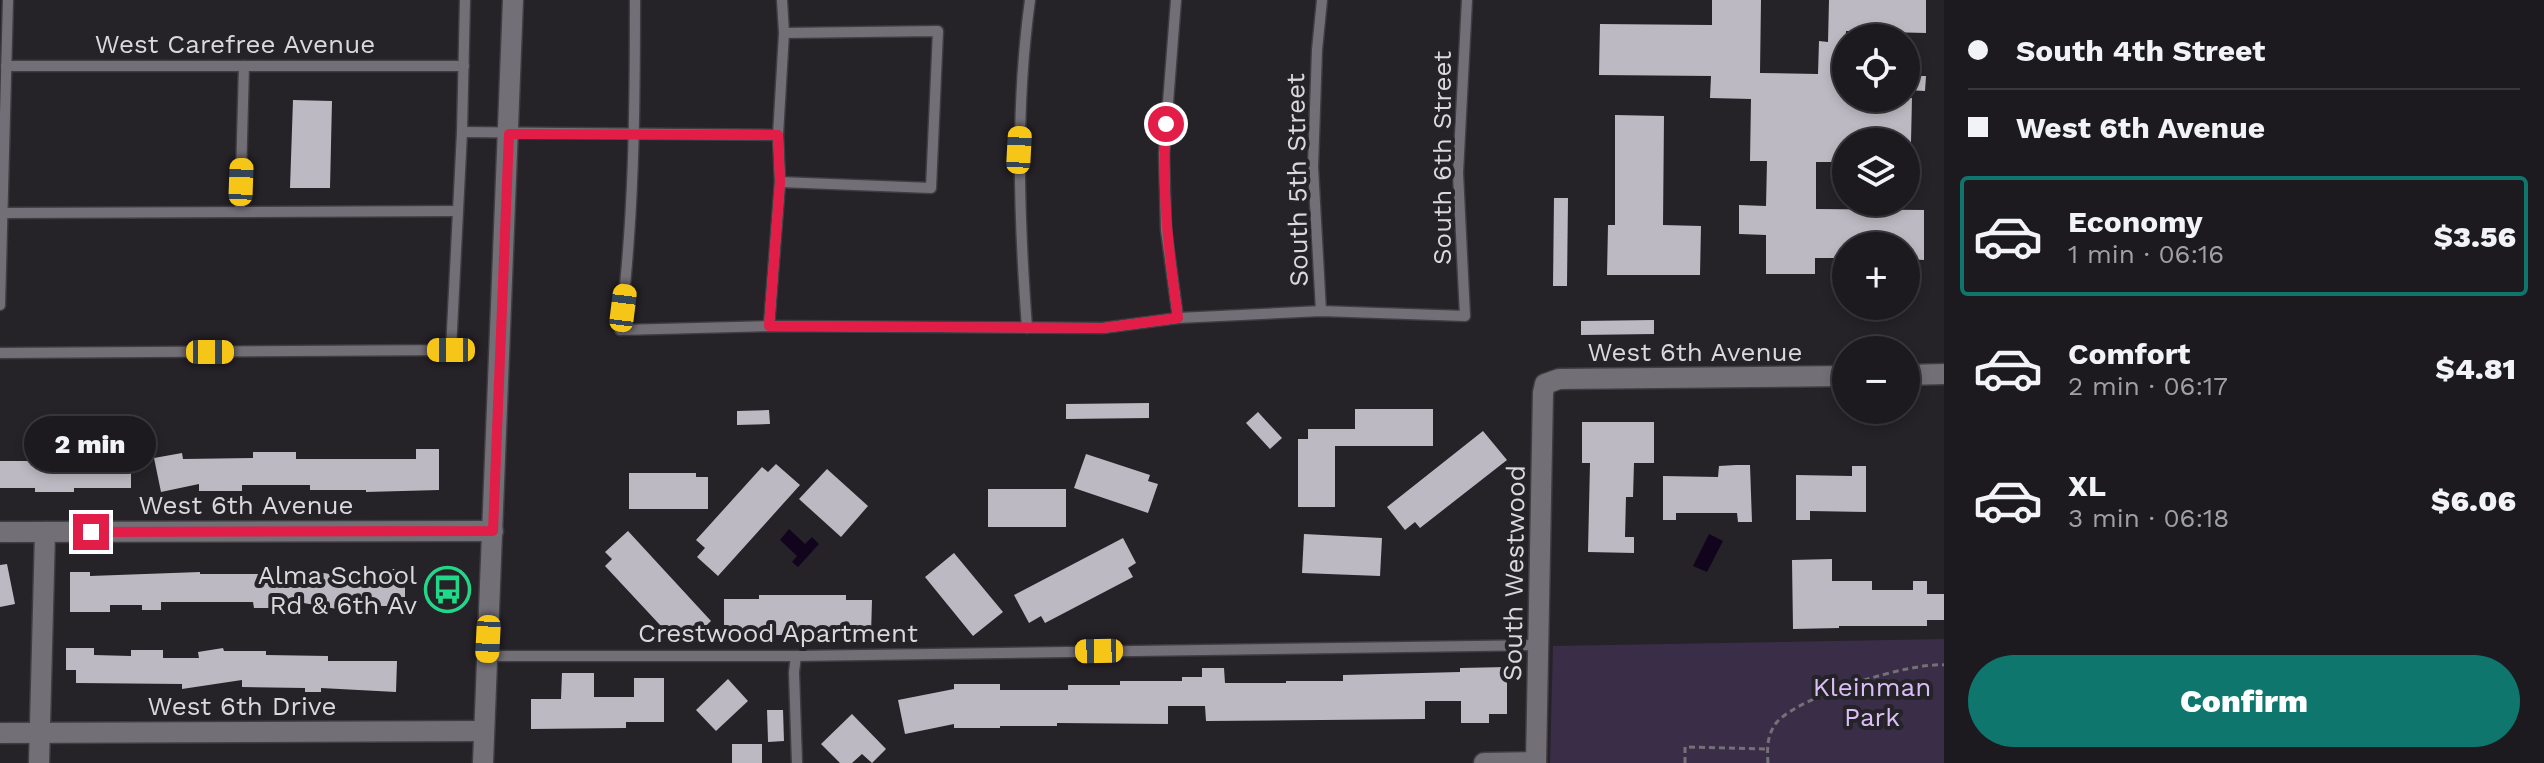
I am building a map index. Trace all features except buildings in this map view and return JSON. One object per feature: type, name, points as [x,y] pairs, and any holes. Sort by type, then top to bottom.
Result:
[{"type":"street","points":[[483,763],[513,0]]},
{"type":"street","points":[[1920,375],[1944,374]]},
{"type":"street","name":"West 6th Avenue","points":[[1545,384],[1559,379],[1832,376]]},
{"type":"street","name":"South Westwood","points":[[1536,763],[1545,384]]},
{"type":"street","name":"West 6th Avenue","points":[[0,532],[493,531]]},
{"type":"street","points":[[39,763],[45,532]]},
{"type":"street","name":"West 6th Drive","points":[[0,733],[484,731]]},
{"type":"street","points":[[1484,763],[1536,763]]},
{"type":"lane","points":[[0,305],[8,0]]},
{"type":"lane","points":[[0,353],[451,350],[465,0]]},
{"type":"lane","points":[[635,0],[635,134],[628,262],[620,330],[769,326],[1103,328],[1178,318],[1321,311]]},
{"type":"lane","points":[[769,326],[780,182],[778,135],[784,33],[782,0]]},
{"type":"lane","points":[[1027,328],[1019,150],[1023,52],[1030,0]]},
{"type":"lane","points":[[1176,0],[1164,154],[1166,230],[1178,318]]},
{"type":"lane","name":"South 5th Street","points":[[1321,311],[1313,167],[1322,0]]},
{"type":"lane","name":"South 6th Street","points":[[1321,311],[1465,316],[1458,173],[1467,0]]},
{"type":"lane","points":[[780,182],[931,188],[938,31],[784,33]]},
{"type":"lane","name":"West Carefree Avenue","points":[[6,66],[464,66]]},
{"type":"lane","points":[[240,212],[244,66]]},
{"type":"lane","points":[[462,132],[778,135]]},
{"type":"lane","points":[[2,213],[458,211]]},
{"type":"lane","name":"Crestwood Apartment","points":[[488,656],[796,656],[1538,645]]},
{"type":"lane","points":[[796,656],[797,763]]},
{"type":"path","points":[[1768,763],[1769,737],[1777,723],[1813,701],[1888,673],[1928,664],[1944,665]]},
{"type":"path","points":[[1685,763],[1685,747],[1767,749]]},
{"type":"green space","name":"Kleinman Park","points":[[1944,639],[1944,763],[1550,763],[1553,646]]},
{"type":"shaded area","points":[[789,529],[805,544],[812,537],[819,544],[798,567],[792,562],[797,556],[780,540]]},
{"type":"shaded area","points":[[1709,534],[1723,541],[1707,572],[1693,566]]},
{"type":"place","name":"Alma School Rd & 6th Av","points":[[448,590]]},
{"type":"route","points":[[91,532],[493,531],[509,134],[778,135],[780,182],[769,326],[1103,328],[1178,318],[1166,230],[1166,124]]}]
